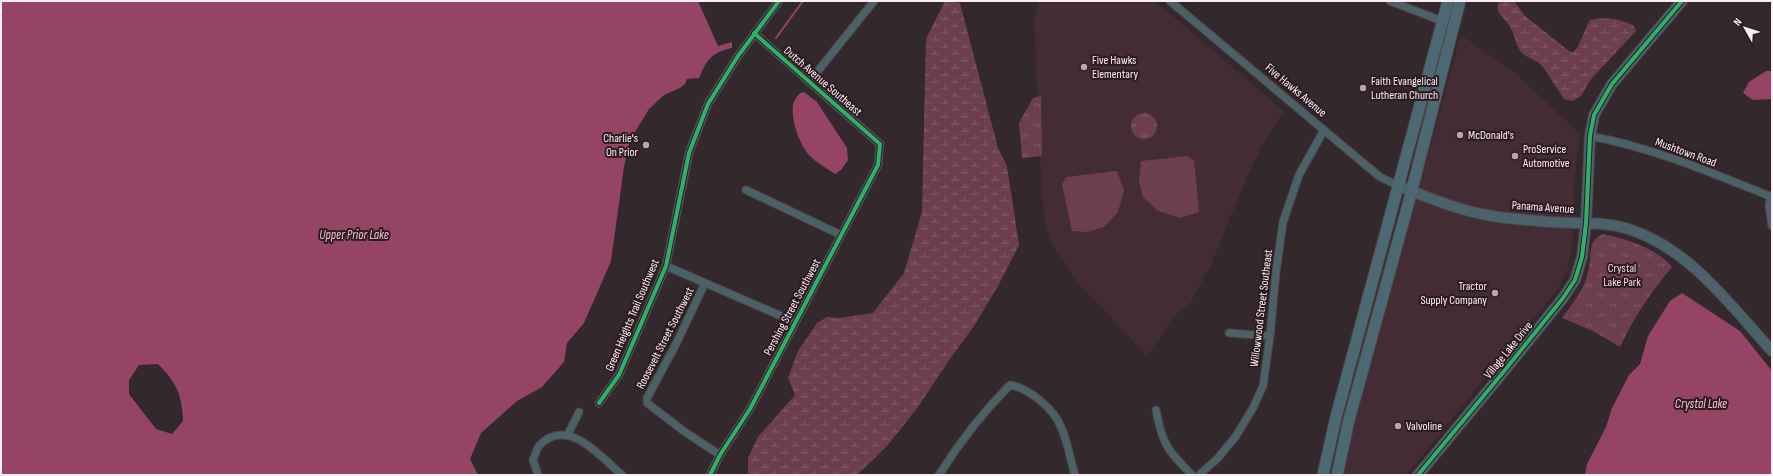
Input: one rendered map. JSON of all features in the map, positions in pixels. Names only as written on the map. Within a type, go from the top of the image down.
[{"type":"main road","points":[[1323,475],[1336,417],[1448,1]]},
{"type":"main road","points":[[1337,475],[1348,420],[1411,191],[1460,1]]},
{"type":"street","name":"Green Heights Trail Southwest","points":[[599,403],[619,375],[666,266],[689,153],[708,104],[738,56],[779,1]]},
{"type":"street","points":[[809,82],[874,1]]},
{"type":"street","name":"Five Hawks Avenue","points":[[1170,1],[1380,177],[1411,191]]},
{"type":"street","points":[[1390,1],[1442,21]]},
{"type":"street","name":"Village Lake Drive","points":[[1418,475],[1563,298],[1575,280],[1582,257],[1586,223],[1590,136],[1594,115],[1612,84],[1682,1]]},
{"type":"street","name":"Dutch Avenue Southeast","points":[[754,33],[880,144]]},
{"type":"street","name":"Willowwood Street Southeast","points":[[1199,475],[1218,458],[1236,436],[1253,408],[1262,386],[1270,336],[1276,272],[1283,222],[1299,175],[1324,130]]},
{"type":"street","name":"Mushtown Road","points":[[1590,136],[1624,142],[1672,158],[1771,196]]},
{"type":"street","name":"Pershing Street Southwest","points":[[710,475],[720,455],[750,409],[878,165],[880,144]]},
{"type":"street","points":[[746,190],[841,235]]},
{"type":"street","name":"Panama Avenue","points":[[1411,191],[1450,205],[1491,216],[1551,222],[1586,223],[1624,228],[1648,238],[1676,253],[1708,281],[1772,351]]},
{"type":"street","points":[[1771,196],[1769,206],[1772,226]]},
{"type":"street","points":[[666,266],[795,322]]},
{"type":"street","name":"Roosevelt Street Southwest","points":[[705,283],[676,344],[647,398],[647,403],[685,432],[720,455]]},
{"type":"street","points":[[1229,333],[1270,336]]},
{"type":"street","points":[[939,475],[950,457],[1010,384],[1021,387],[1040,400],[1061,426],[1075,475]]},
{"type":"street","points":[[1156,410],[1160,431],[1170,454],[1192,475]]},
{"type":"street","points":[[568,434],[579,412]]},
{"type":"street","points":[[538,475],[533,460],[539,447],[551,438],[568,434],[583,441],[622,475]]},
{"type":"shaded area","points":[[1040,1],[1155,1],[1284,111],[1265,140],[1247,177],[1211,265],[1191,302],[1173,317],[1147,356],[1080,285],[1052,243],[1045,221],[1042,200],[1034,19]]},
{"type":"shaded area","points":[[1461,35],[1513,71],[1580,134],[1574,182],[1573,242],[1567,273],[1557,290],[1406,475],[1342,475],[1374,349]]},
{"type":"green space","points":[[945,1],[960,3],[998,148],[1007,166],[1019,245],[998,286],[974,326],[949,360],[918,407],[888,445],[859,473],[856,475],[748,475],[748,458],[758,437],[795,395],[788,378],[798,351],[817,323],[827,317],[838,318],[873,313],[904,273],[922,212],[926,39]]},
{"type":"green space","points":[[1500,1],[1514,1],[1525,16],[1569,51],[1574,52],[1577,48],[1590,20],[1607,18],[1618,20],[1634,26],[1636,31],[1591,79],[1581,96],[1572,101],[1564,99],[1540,64],[1522,53],[1508,24],[1500,15],[1498,5]]},
{"type":"green space","points":[[1041,96],[1042,156],[1022,158],[1019,123],[1033,98]]},
{"type":"green space","points":[[1144,113],[1153,117],[1157,126],[1153,135],[1144,139],[1135,135],[1131,126],[1135,117]]},
{"type":"green space","points":[[1187,156],[1194,160],[1199,212],[1180,218],[1158,211],[1143,197],[1139,180],[1141,161]]},
{"type":"green space","points":[[1117,171],[1124,190],[1118,212],[1104,227],[1087,232],[1072,231],[1062,184],[1066,177]]},
{"type":"green space","name":"Crystal Lake Park","points":[[1603,234],[1649,249],[1658,254],[1672,267],[1643,305],[1620,347],[1593,331],[1562,318],[1578,296],[1584,284],[1588,272],[1594,240]]},
{"type":"water","name":"Upper Prior Lake","points":[[1,1],[698,1],[718,46],[732,42],[732,48],[711,57],[699,78],[687,79],[685,84],[680,88],[664,95],[649,109],[630,140],[624,167],[611,261],[584,323],[567,343],[564,362],[542,387],[517,401],[481,433],[470,459],[478,475],[1,475]],"holes":[[[158,364],[174,384],[180,397],[181,404],[183,421],[172,434],[156,429],[129,394],[129,380],[139,365]]]},
{"type":"water","points":[[1766,71],[1772,71],[1772,99],[1753,100],[1743,93],[1749,82]]},
{"type":"water","points":[[804,92],[817,102],[847,148],[848,160],[841,170],[835,174],[809,155],[802,145],[797,132],[793,119],[793,104],[800,93]]},
{"type":"water","name":"Crystal Lake","points":[[1682,293],[1740,331],[1772,371],[1772,475],[1585,475],[1587,464],[1606,427],[1612,408],[1629,375],[1640,364],[1648,336],[1670,301]]},
{"type":"waterway","points":[[776,38],[803,1]]},
{"type":"cycle path","points":[[599,403],[619,375],[666,266],[689,153],[708,104],[738,56],[779,1]]},
{"type":"cycle path","points":[[1418,475],[1563,298],[1575,280],[1582,257],[1586,223],[1590,136],[1594,115],[1612,84],[1682,1]]},
{"type":"cycle path","points":[[710,475],[720,455],[750,409],[878,165],[880,144],[754,33]]},
{"type":"place","name":"Five Hawks Elementary","points":[[1084,67]]},
{"type":"place","name":"Faith Evangelical Lutheran Church","points":[[1363,88]]},
{"type":"place","name":"McDonald's","points":[[1460,135]]},
{"type":"place","name":"Charlie's On Prior","points":[[646,145]]},
{"type":"place","name":"ProService Automotive","points":[[1515,156]]},
{"type":"place","name":"Tractor Supply Company","points":[[1495,293]]},
{"type":"place","name":"Valvoline","points":[[1398,426]]}]
